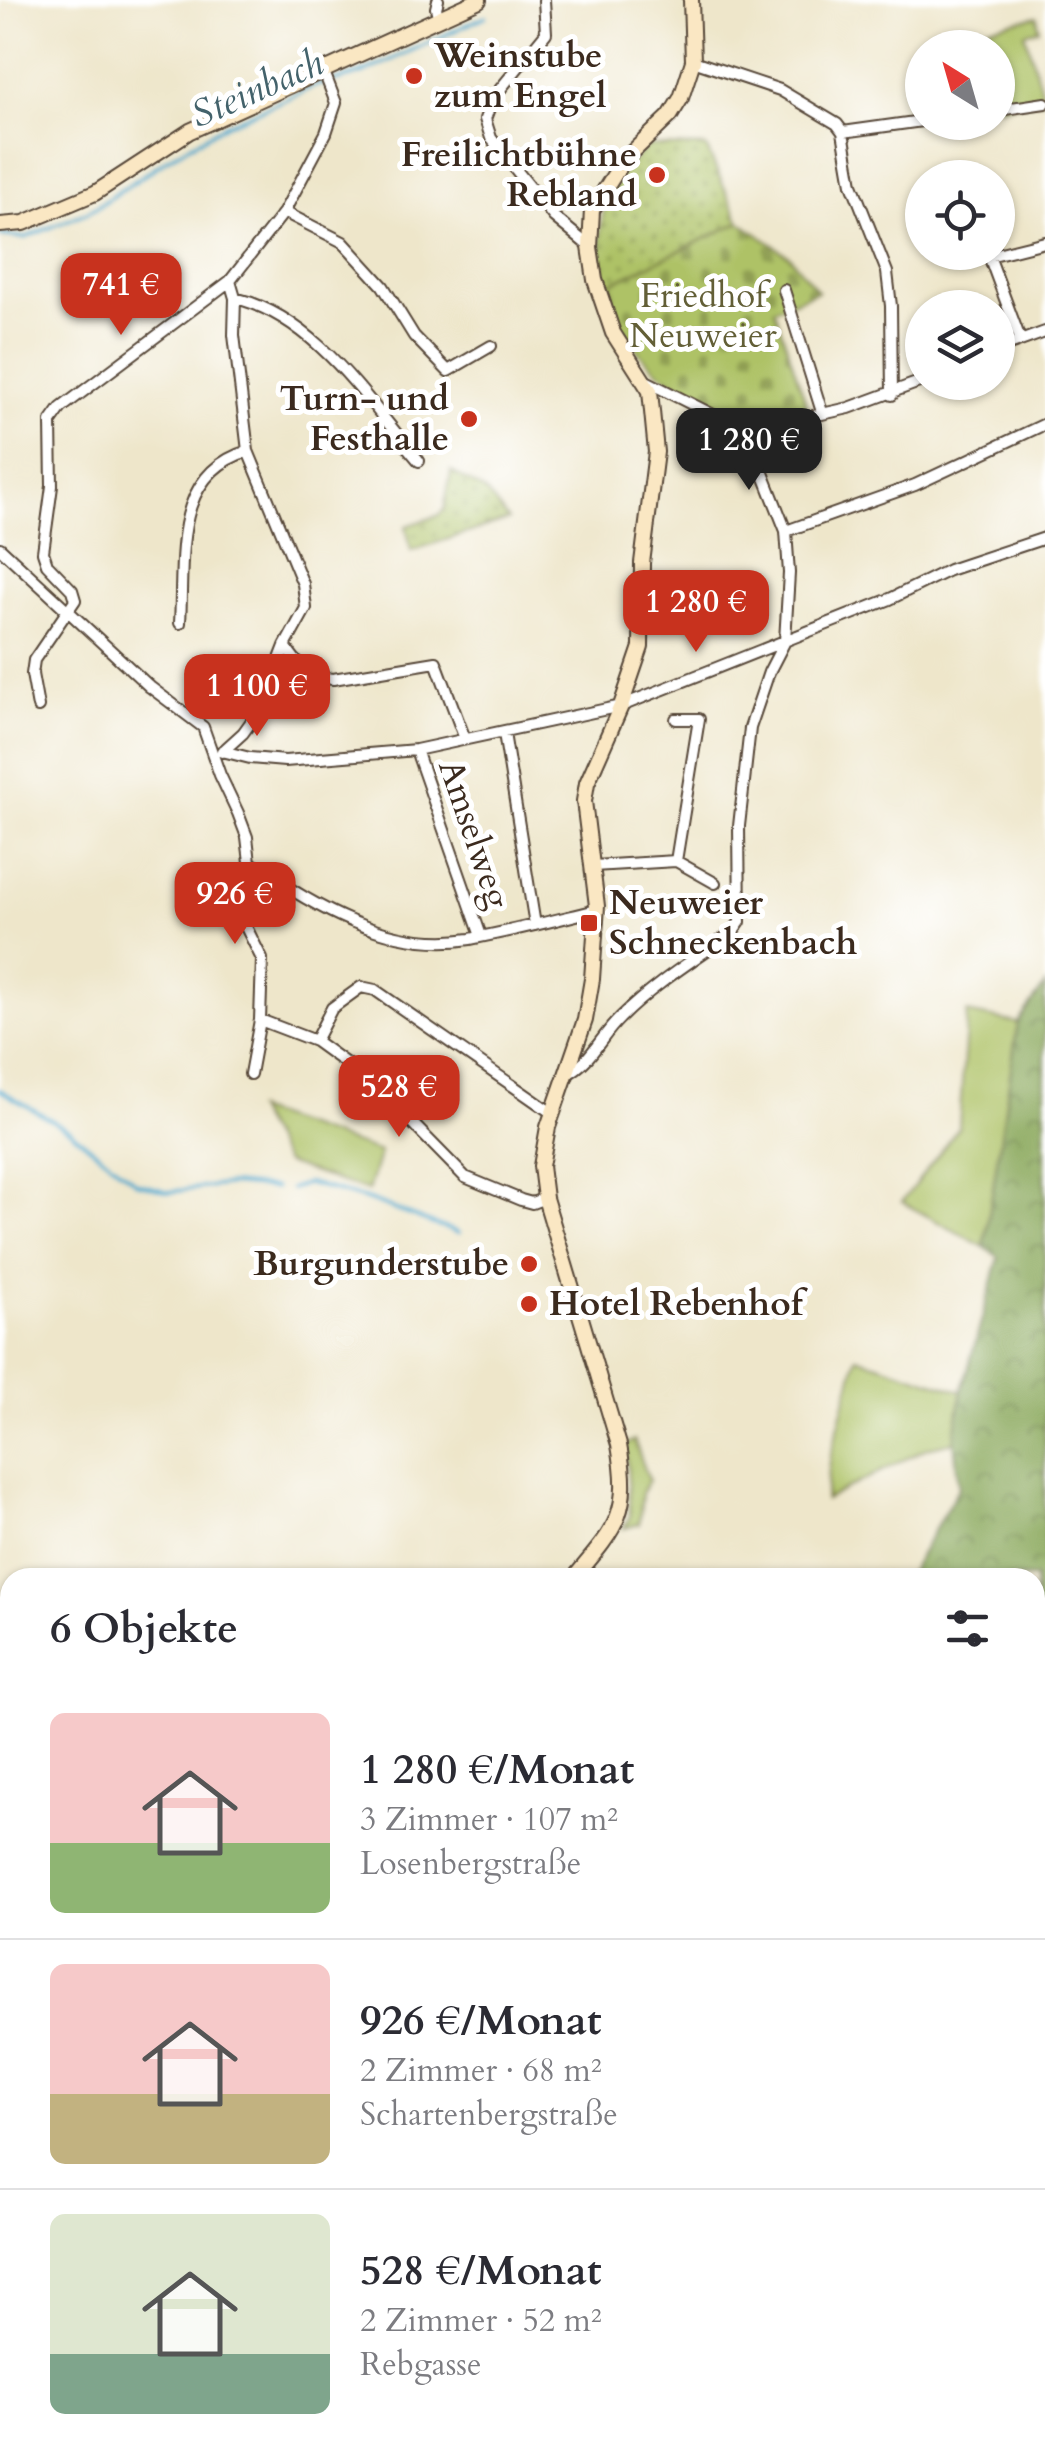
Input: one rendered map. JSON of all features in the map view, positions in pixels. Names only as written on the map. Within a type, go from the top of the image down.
[{"type":"main road","points":[[0,225],[24,223],[95,193],[190,131],[479,0]]},
{"type":"main road","points":[[582,1568],[613,1528],[624,1493],[624,1472],[545,1198],[541,1166],[552,1113],[585,1020],[598,910],[584,801],[587,783],[621,706],[641,647],[642,563],[656,452],[654,410],[646,381],[622,350],[604,312],[590,246],[592,210],[623,161],[670,116],[688,80],[693,61],[691,0]]},
{"type":"street","points":[[438,0],[439,19]]},
{"type":"street","points":[[544,0],[546,33],[492,98],[486,119],[492,138],[509,162],[554,216],[590,246]]},
{"type":"street","points":[[693,61],[780,90],[837,124],[842,132],[852,184],[887,272],[892,395]]},
{"type":"street","points":[[38,707],[32,674],[34,660],[75,600],[72,590],[47,564],[43,552],[52,486],[51,422],[61,408],[230,281],[284,212],[326,133],[336,103],[324,72]]},
{"type":"street","points":[[1015,107],[1045,103]]},
{"type":"street","points":[[842,132],[905,123]]},
{"type":"street","points":[[284,212],[343,242],[383,286],[414,336],[448,371],[491,346]]},
{"type":"street","points":[[1015,248],[1045,242]]},
{"type":"street","points":[[994,270],[1020,339]]},
{"type":"street","points":[[218,752],[243,732],[261,708],[285,646],[306,608],[303,584],[248,451],[234,335],[235,298],[230,281]]},
{"type":"street","points":[[784,290],[822,412]]},
{"type":"street","points":[[235,298],[256,303],[306,334],[418,461]]},
{"type":"street","points":[[1015,341],[1044,334]]},
{"type":"street","points":[[646,381],[745,431],[849,408],[905,389]]},
{"type":"street","points":[[786,531],[915,484],[1045,424]]},
{"type":"street","points":[[566,1074],[585,1064],[618,1020],[667,978],[733,932],[740,922],[739,826],[750,728],[785,640],[789,574],[786,531],[745,431]]},
{"type":"street","points":[[180,623],[188,508],[201,481],[218,463],[248,451]]},
{"type":"street","points":[[218,752],[285,762],[416,750],[621,706],[890,600],[949,570],[1045,538]]},
{"type":"street","points":[[0,548],[150,687],[203,727],[218,752],[220,775],[247,837],[250,862],[238,902],[262,959],[260,1020],[250,1074]]},
{"type":"street","points":[[285,646],[301,669],[316,678],[333,679],[436,662],[465,739]]},
{"type":"street","points":[[676,719],[699,719],[676,861]]},
{"type":"street","points":[[504,733],[535,925]]},
{"type":"street","name":"Amselweg","points":[[416,750],[481,936]]},
{"type":"street","points":[[593,866],[676,861],[715,883]]},
{"type":"street","points":[[250,862],[302,899],[358,924],[418,940],[468,939],[598,910]]},
{"type":"street","points":[[315,1040],[332,1008],[361,987],[374,990],[552,1113]]},
{"type":"street","points":[[260,1020],[315,1040],[373,1083],[465,1178],[521,1200],[545,1198]]},
{"type":"green space","points":[[1037,16],[1039,29],[1025,33],[1044,100],[1015,104],[1015,30],[977,30]]},
{"type":"green space","points":[[647,146],[706,147],[740,222],[605,286],[600,243],[604,210],[619,179]]},
{"type":"green space","name":"Friedhof Neuweier","points":[[740,222],[789,256],[818,291],[774,309],[808,408],[747,421],[690,392],[654,367],[626,334],[605,286]]},
{"type":"green space","points":[[451,471],[486,492],[508,520],[411,551],[406,526],[444,510]]},
{"type":"green space","points":[[1045,985],[1045,1568],[912,1568],[959,1487],[954,1442],[962,1391],[999,1257],[984,1247],[1018,1023]]},
{"type":"green space","points":[[967,1013],[1018,1023],[984,1247],[902,1202],[959,1127]]},
{"type":"green space","points":[[255,1110],[380,1152],[368,1191],[285,1163]]},
{"type":"green space","points":[[857,1357],[962,1391],[954,1442],[927,1448],[825,1500],[831,1454]]},
{"type":"green space","points":[[634,1440],[649,1480],[642,1493],[639,1524],[624,1528],[630,1516],[626,1445]]},
{"type":"waterway","name":"Steinbach","points":[[0,235],[25,238],[92,210],[225,125],[318,85],[361,74],[486,16]]},
{"type":"waterway","points":[[0,1090],[70,1131],[137,1183],[169,1192],[231,1184],[275,1188]]},
{"type":"waterway","points":[[291,1189],[308,1183],[366,1199],[458,1233]]},
{"type":"place","name":"Weinstube zum Engel","points":[[414,76]]},
{"type":"place","name":"Freilichtbühne Rebland","points":[[657,175]]},
{"type":"place","name":"Turn- und Festhalle","points":[[469,419]]},
{"type":"place","name":"Neuweier Schneckenbach","points":[[589,923]]},
{"type":"place","name":"Burgunderstube","points":[[529,1264]]},
{"type":"place","name":"Hotel Rebenhof","points":[[529,1304]]}]
